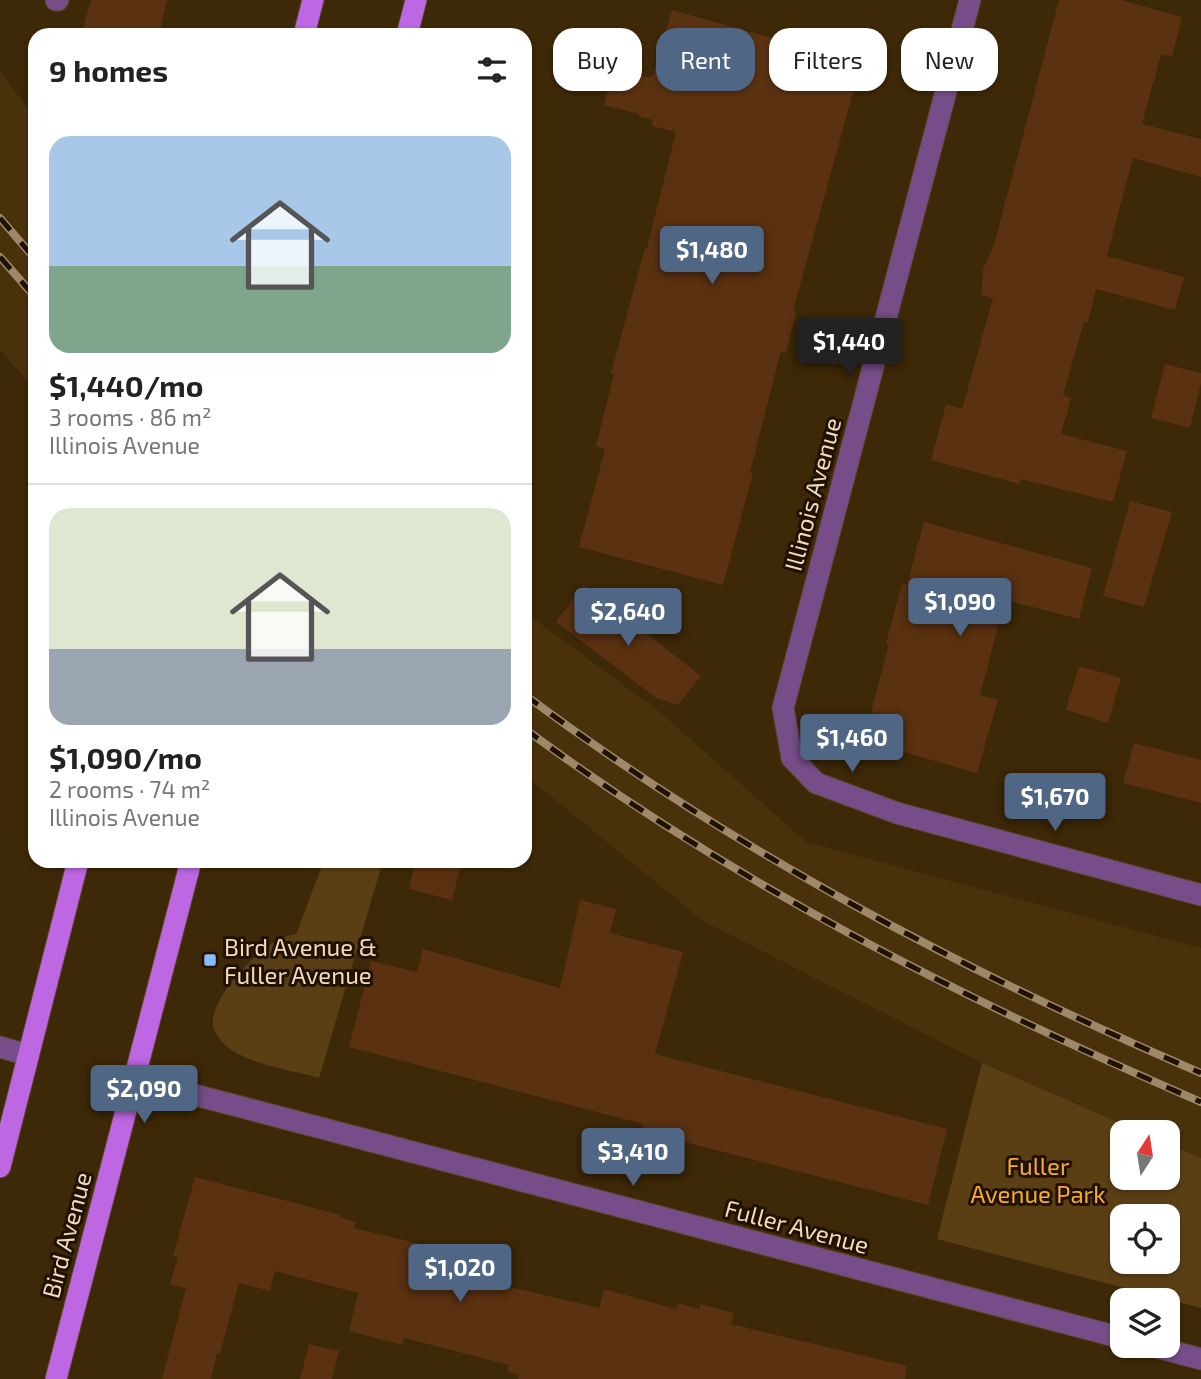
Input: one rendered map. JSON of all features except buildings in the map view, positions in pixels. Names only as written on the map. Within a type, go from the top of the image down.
[{"type":"main road","points":[[305,28],[313,0]]},
{"type":"main road","points":[[409,28],[416,0]]},
{"type":"main road","points":[[0,1167],[76,868]]},
{"type":"main road","name":"Bird Avenue","points":[[56,1379],[189,868]]},
{"type":"street","name":"Illinois Avenue","points":[[970,0],[783,708],[792,758],[816,783],[897,813],[1201,895]]},
{"type":"street","points":[[0,1047],[28,1055]]},
{"type":"street","name":"Fuller Avenue","points":[[134,1079],[1110,1335]]},
{"type":"street","points":[[1180,1353],[1201,1359]]},
{"type":"shaded area","points":[[0,71],[28,109],[28,381],[0,350]]},
{"type":"shaded area","points":[[532,617],[661,713],[806,842],[1201,948],[1201,1158],[1180,1149],[1180,1120],[1113,1120],[982,1063],[703,921],[532,781]]},
{"type":"green space","points":[[321,868],[381,868],[319,1078],[243,1056],[223,1043],[213,1026],[216,1008],[239,973],[271,944],[296,934]]},
{"type":"green space","name":"Fuller Avenue Park","points":[[982,1063],[1113,1120],[1110,1120],[1110,1190],[1180,1190],[1180,1149],[1201,1158],[1201,1308],[1180,1303],[1180,1288],[1124,1288],[937,1239]]},
{"type":"railway","points":[[0,218],[28,251]]},
{"type":"railway","points":[[0,257],[28,289]]},
{"type":"railway","points":[[532,700],[604,752],[685,805],[851,904],[1024,993],[1201,1073]]},
{"type":"railway","points":[[532,734],[685,838],[852,935],[1025,1022],[1201,1102]]},
{"type":"place","name":"Bird Avenue & Fuller Avenue","points":[[210,960]]}]
